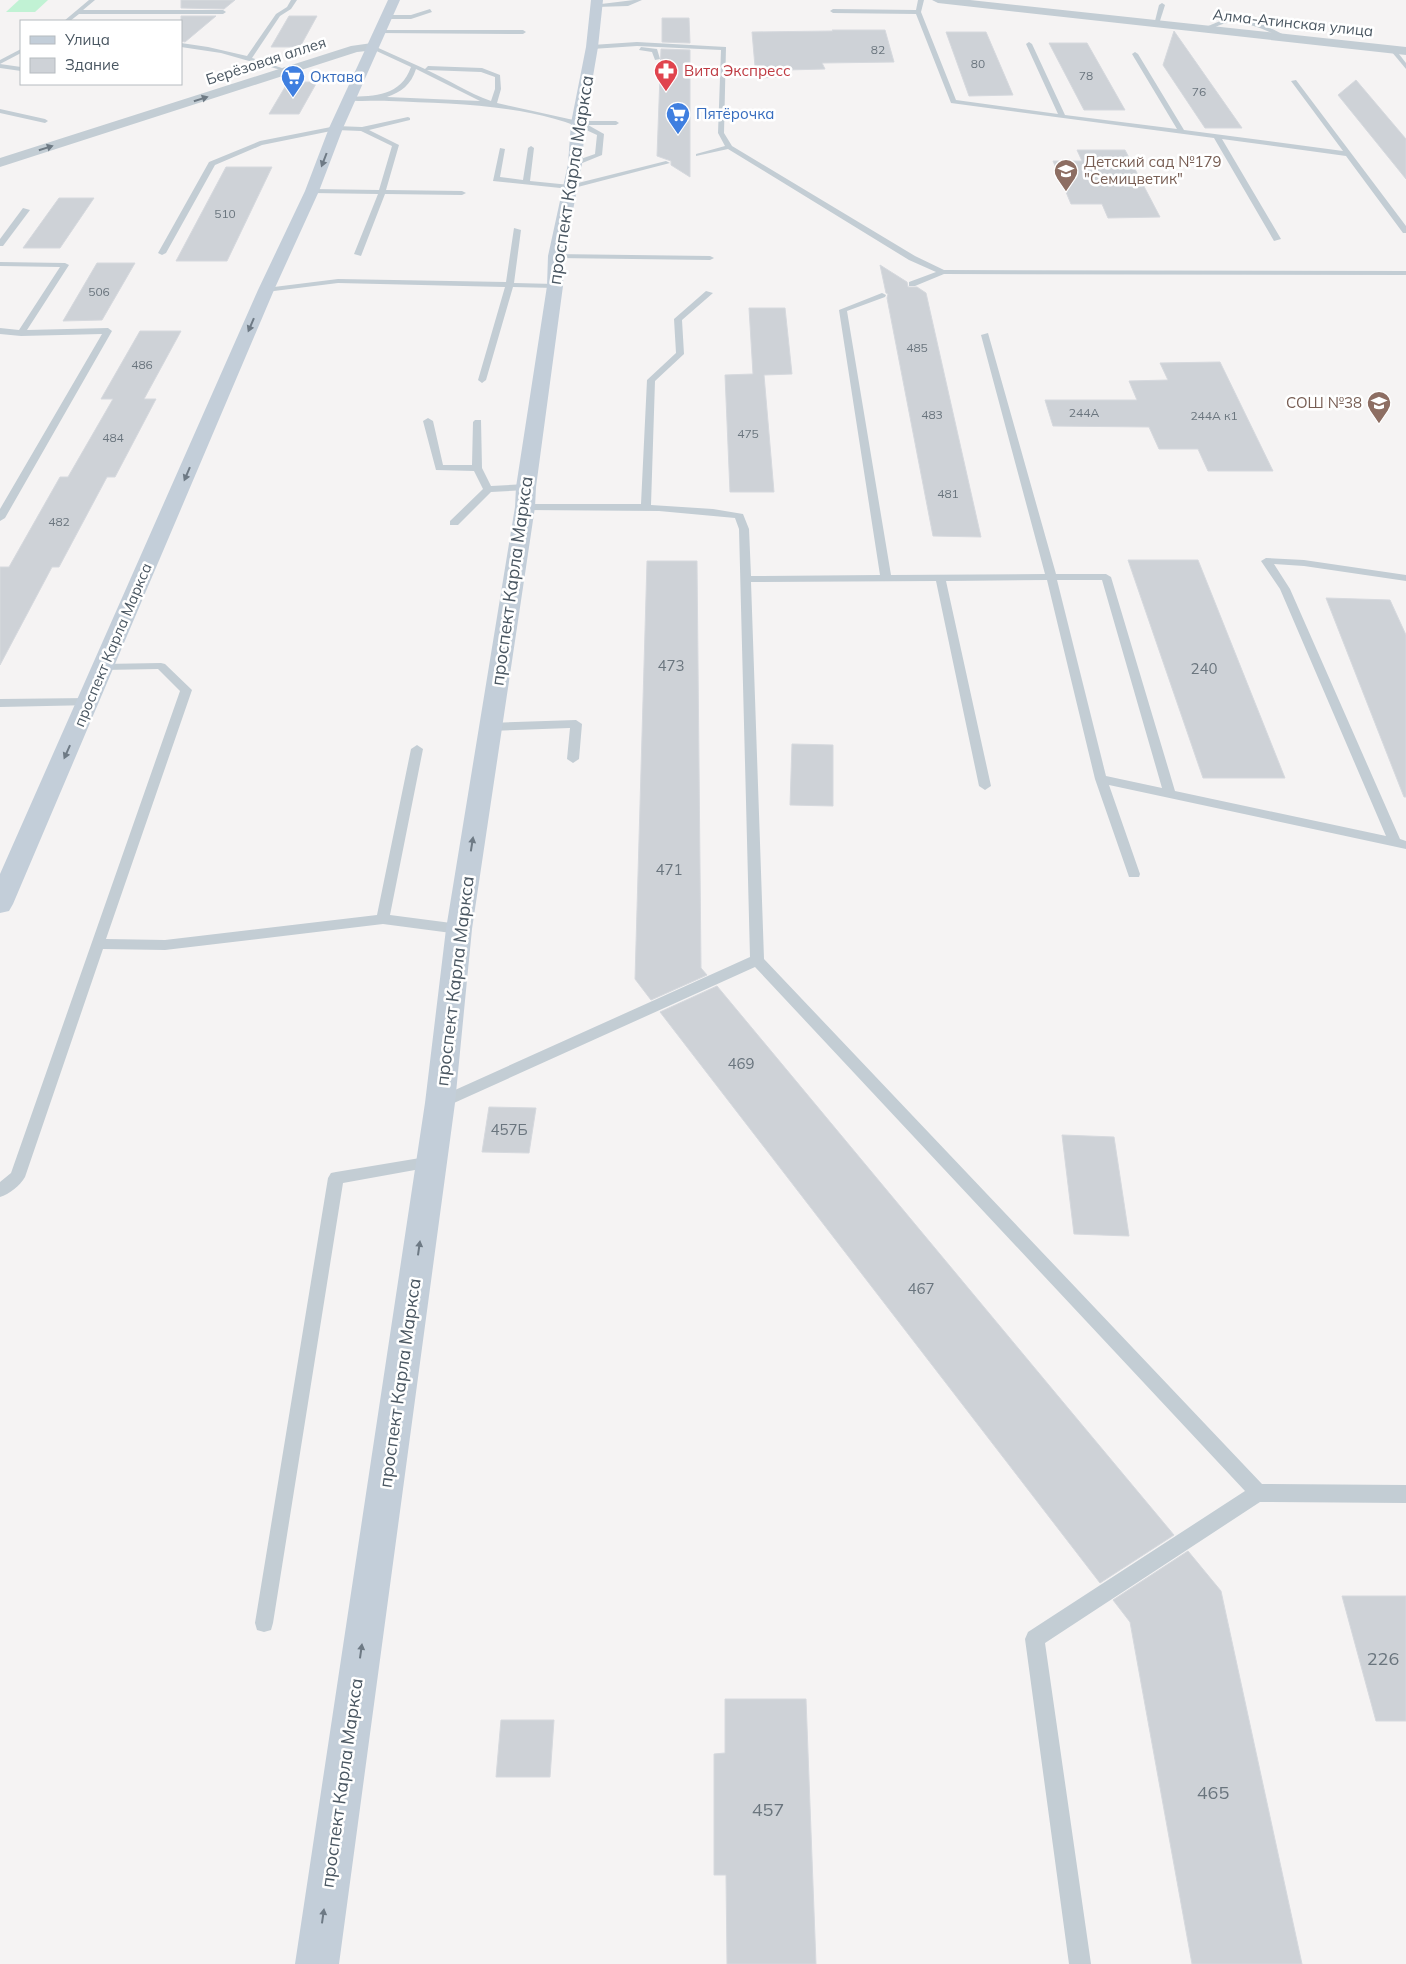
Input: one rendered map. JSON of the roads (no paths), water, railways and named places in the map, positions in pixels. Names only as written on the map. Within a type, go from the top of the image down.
[{"type":"main road","name":"проспект Карла Маркса","points":[[0,904],[266,290],[312,191],[336,128],[394,0]]},
{"type":"main road","name":"проспект Карла Маркса","points":[[317,1964],[432,1162],[459,929],[555,286],[556,256],[572,175],[578,123],[600,47],[596,2]]},
{"type":"street","name":"Алма-Атинская улица","points":[[938,0],[1002,3],[1156,24],[1406,52]]},
{"type":"street","name":"Берёзовая аллея","points":[[0,163],[355,49],[372,47]]},
{"type":"lane","points":[[67,20],[92,0]]},
{"type":"lane","points":[[249,58],[278,16],[289,8],[294,0]]},
{"type":"lane","points":[[596,2],[628,4],[639,0]]},
{"type":"lane","points":[[921,0],[918,12],[953,102],[1349,154]]},
{"type":"lane","points":[[1156,24],[1162,5]]},
{"type":"lane","points":[[386,17],[411,17],[430,11]]},
{"type":"lane","points":[[833,11],[918,12]]},
{"type":"lane","points":[[78,12],[223,12]]},
{"type":"lane","points":[[379,32],[523,32]]},
{"type":"lane","points":[[600,47],[656,44],[724,48],[721,133],[728,147],[912,258],[943,272]]},
{"type":"lane","points":[[1029,44],[1064,117]]},
{"type":"lane","points":[[182,46],[212,48],[249,58],[286,72]]},
{"type":"lane","points":[[372,47],[447,81],[471,96],[493,104],[578,123],[616,123]]},
{"type":"lane","points":[[600,47],[655,50],[657,59]]},
{"type":"lane","points":[[1393,50],[1406,67]]},
{"type":"lane","points":[[0,62],[20,52]]},
{"type":"lane","points":[[1136,54],[1182,132]]},
{"type":"lane","points":[[0,66],[20,69]]},
{"type":"lane","points":[[376,98],[396,91],[411,80],[414,67]]},
{"type":"lane","points":[[414,67],[440,70],[482,70],[498,76],[498,89],[493,104]]},
{"type":"lane","points":[[1294,81],[1406,231]]},
{"type":"lane","points":[[349,99],[376,98],[493,104]]},
{"type":"lane","points":[[0,111],[45,121]]},
{"type":"lane","points":[[162,253],[212,164],[260,143],[336,128],[362,130],[408,119]]},
{"type":"lane","points":[[358,254],[382,192],[396,144],[362,130]]},
{"type":"lane","points":[[1217,137],[1277,239]]},
{"type":"lane","points":[[698,155],[728,147]]},
{"type":"lane","points":[[526,183],[531,148]]},
{"type":"lane","points":[[502,149],[496,179],[526,183],[572,175],[666,164]]},
{"type":"lane","points":[[312,191],[462,193]]},
{"type":"lane","points":[[0,244],[26,210]]},
{"type":"lane","points":[[482,380],[510,284],[517,230]]},
{"type":"lane","points":[[556,256],[710,258]]},
{"type":"lane","points":[[0,264],[65,265],[21,333]]},
{"type":"lane","points":[[912,284],[943,272],[1406,273]]},
{"type":"lane","points":[[266,290],[338,281],[555,286]]},
{"type":"lane","points":[[646,508],[651,380],[680,354],[678,319],[709,293]]},
{"type":"lane","points":[[882,295],[843,310],[886,578]]},
{"type":"lane","points":[[0,332],[108,331],[0,518]]},
{"type":"lane","points":[[985,335],[1051,576],[1101,778],[1134,874]]},
{"type":"lane","points":[[428,421],[439,468],[477,468]]},
{"type":"lane","points":[[478,422],[477,468],[488,489]]},
{"type":"lane","points":[[488,489],[525,497],[715,512],[739,516],[744,529],[757,960],[1258,1493]]},
{"type":"lane","points":[[454,523],[488,489]]},
{"type":"lane","points":[[1400,843],[1285,589],[1266,561],[1304,564],[1406,578]]},
{"type":"lane","points":[[940,577],[985,786]]},
{"type":"lane","points":[[746,579],[1106,577],[1170,794]]},
{"type":"lane","points":[[0,1191],[17,1177],[186,690],[161,666],[104,667]]},
{"type":"lane","points":[[0,703],[89,702]]},
{"type":"lane","points":[[490,727],[576,724],[573,759]]},
{"type":"lane","points":[[383,919],[417,749]]},
{"type":"lane","points":[[1101,778],[1400,843]]},
{"type":"lane","points":[[98,944],[165,945],[383,919],[459,929]]},
{"type":"lane","points":[[440,1103],[757,960]]},
{"type":"lane","points":[[264,1623],[336,1178],[432,1162]]},
{"type":"lane","points":[[1080,1964],[1036,1640],[1258,1493],[1406,1494]]},
{"type":"place","name":"Вита Экспресс","points":[[666,92]]},
{"type":"place","name":"Октава","points":[[293,98]]},
{"type":"place","name":"Пятёрочка","points":[[678,135]]},
{"type":"place","name":"Детский сад №179 \"Семицветик\"","points":[[1066,192]]},
{"type":"place","name":"СОШ №38","points":[[1379,424]]}]
